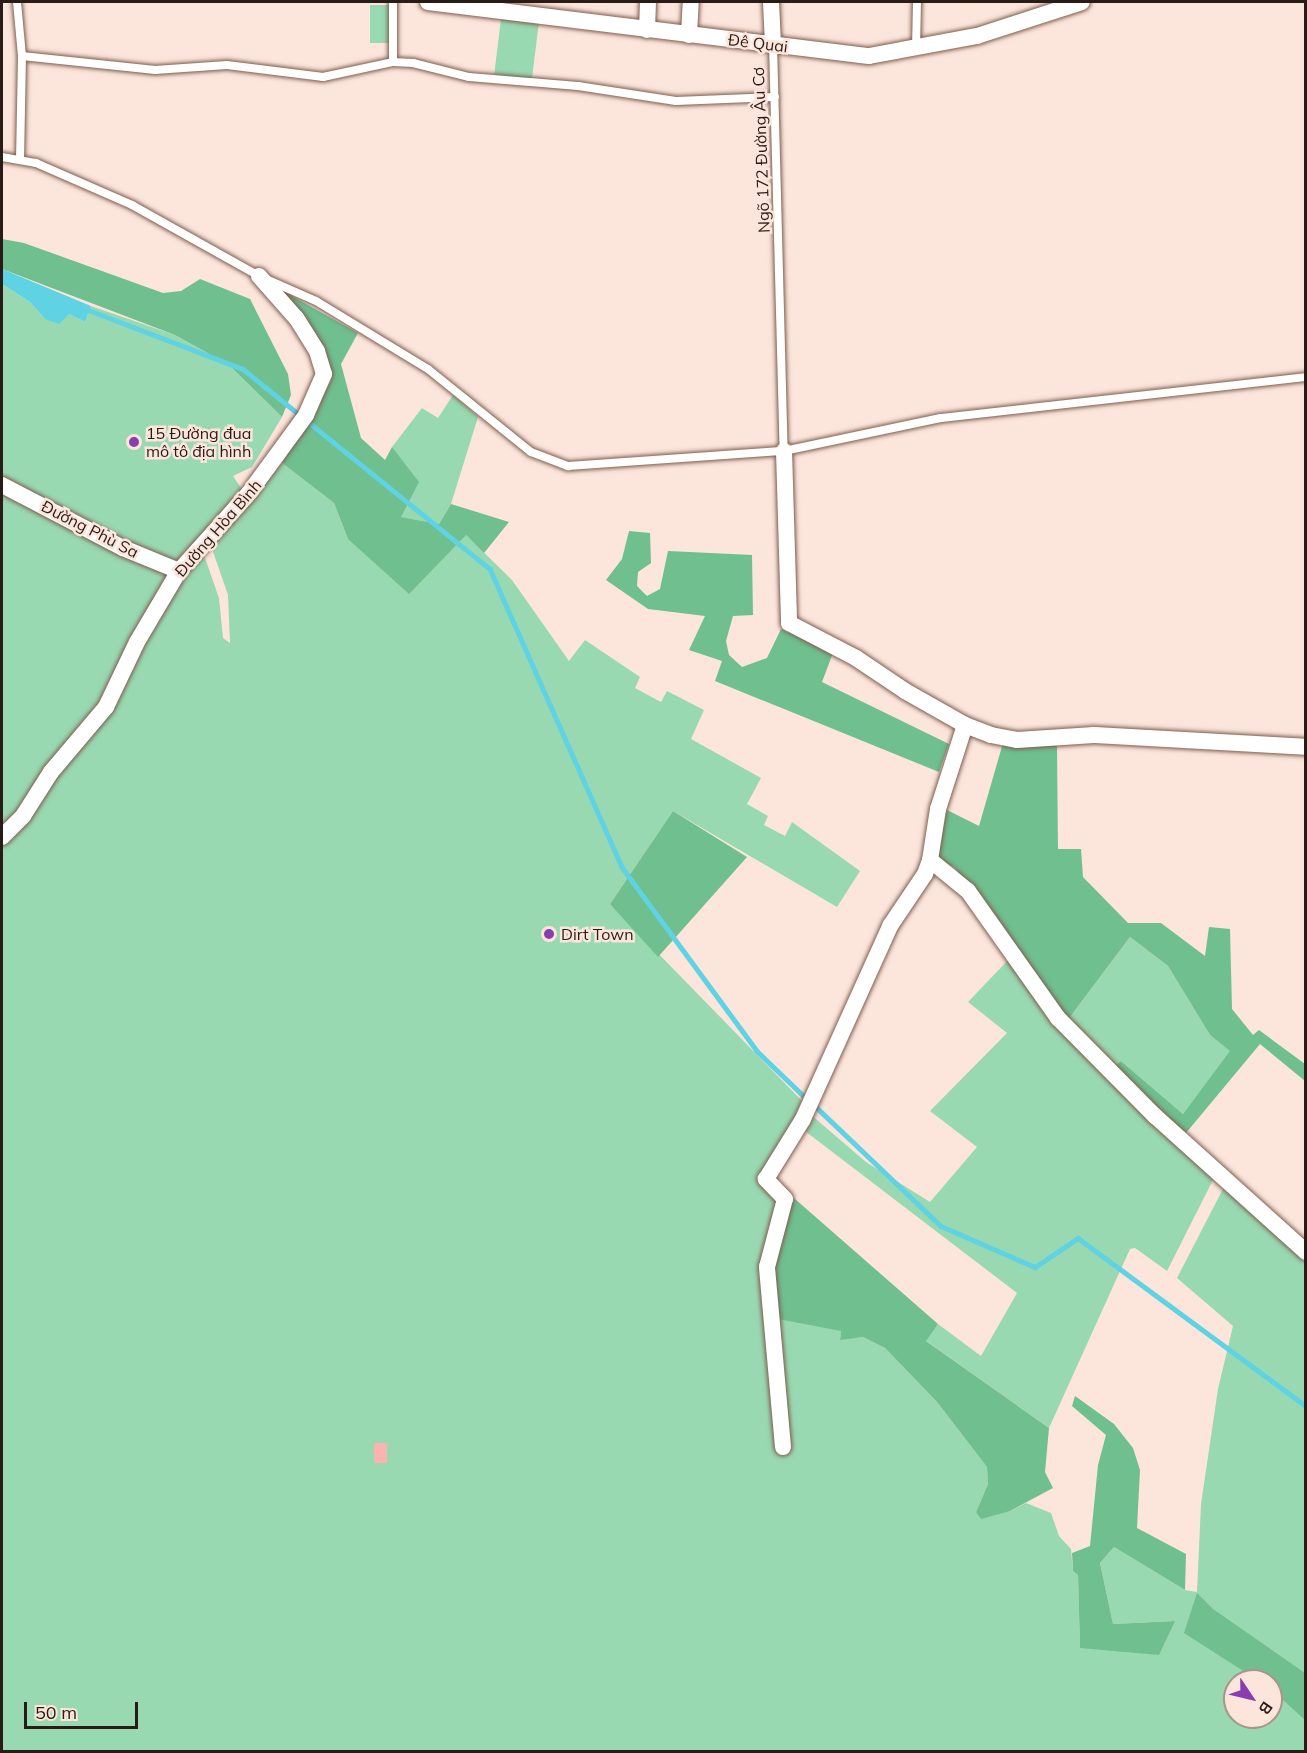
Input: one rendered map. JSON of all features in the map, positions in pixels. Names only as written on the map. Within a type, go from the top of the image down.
[{"type":"street","name":"Đê Quai","points":[[428,2],[511,6],[646,30],[869,56],[977,36],[1082,2]]},
{"type":"street","points":[[646,30],[648,2]]},
{"type":"street","points":[[689,35],[691,2]]},
{"type":"street","points":[[771,2],[773,44]]},
{"type":"street","name":"Đường Hòa Bình","points":[[2,837],[23,816],[51,772],[106,708],[137,642],[179,571],[285,448],[306,415],[324,374],[317,351],[296,318],[259,276]]},
{"type":"street","points":[[784,451],[789,623],[856,658],[965,725],[991,735],[1017,740],[1094,735],[1305,747]]},
{"type":"street","name":"Đường Phù Sa","points":[[2,485],[123,548],[179,571]]},
{"type":"street","points":[[783,1447],[767,1267],[785,1199],[766,1179],[803,1119],[890,926],[930,860],[938,809],[965,725]]},
{"type":"street","points":[[930,860],[968,891],[1058,1018],[1155,1116],[1305,1252]]},
{"type":"lane","points":[[17,2],[22,56],[20,159]]},
{"type":"lane","points":[[393,2],[393,62]]},
{"type":"lane","points":[[916,49],[917,2]]},
{"type":"lane","name":"Ngõ 172 Đường Âu Cơ","points":[[773,44],[784,451]]},
{"type":"lane","points":[[22,56],[155,70],[227,65],[323,77],[393,62],[413,63],[469,77],[578,86],[676,101],[775,97]]},
{"type":"lane","points":[[2,158],[20,159],[132,205],[259,276],[363,328],[428,369],[531,452],[568,466],[784,451],[940,418],[1305,377]]},
{"type":"green space","points":[[370,5],[389,5],[389,43],[370,43]]},
{"type":"green space","points":[[501,19],[539,24],[532,79],[494,75]]},
{"type":"green space","points":[[2,239],[24,243],[163,293],[181,291],[200,279],[250,299],[288,374],[291,395],[282,417],[229,365],[175,335],[2,269]]},
{"type":"green space","points":[[2,284],[30,302],[45,319],[69,314],[85,322],[91,306],[175,335],[229,365],[282,417],[252,467],[233,476],[243,491],[204,555],[219,598],[223,638],[230,643],[228,595],[211,546],[282,463],[334,503],[348,539],[466,535],[512,580],[569,661],[585,640],[640,677],[635,688],[661,702],[667,691],[704,710],[691,739],[761,778],[747,804],[768,816],[764,825],[785,836],[792,822],[860,871],[837,907],[673,811],[610,904],[806,1105],[766,1173],[795,1199],[786,1214],[841,1331],[840,1339],[863,1337],[885,1348],[937,1402],[987,1467],[988,1484],[976,1512],[1010,1511],[1026,1503],[1051,1513],[1059,1536],[1071,1549],[1073,1571],[1078,1575],[1080,1648],[1174,1621],[1113,1624],[1100,1563],[1114,1547],[1185,1590],[1197,1592],[1201,1504],[1218,1389],[1233,1326],[1177,1278],[1225,1185],[1305,1260],[1305,1751],[2,1751]]},
{"type":"green space","points":[[272,285],[358,333],[341,364],[361,438],[385,460],[392,447],[419,482],[401,517],[439,524],[451,504],[509,522],[484,553],[466,535],[409,594],[348,539],[334,503],[282,463],[331,381],[326,357]]},
{"type":"green space","points":[[453,395],[478,417],[451,504],[439,524],[400,517],[392,447],[422,408],[438,418]]},
{"type":"green space","points":[[629,531],[650,533],[651,563],[638,572],[637,586],[647,596],[660,589],[668,551],[752,555],[753,615],[733,616],[726,641],[729,655],[742,667],[767,658],[781,629],[833,653],[822,682],[949,744],[939,772],[715,681],[722,661],[689,650],[705,616],[648,609],[606,580],[622,559]]},
{"type":"green space","points":[[1003,743],[1057,745],[1058,849],[1081,849],[1083,877],[1128,923],[1161,923],[1205,956],[1209,927],[1230,929],[1232,1009],[1253,1035],[1259,1030],[1305,1064],[1305,1081],[1260,1044],[1186,1133],[1113,1067],[1121,1061],[1183,1114],[1230,1051],[1210,1035],[1168,966],[1130,937],[1067,1021],[955,868],[937,858],[947,810],[979,826]]},
{"type":"green space","points":[[673,811],[747,857],[658,957],[610,904]]},
{"type":"green space","points":[[1130,937],[1168,966],[1210,1035],[1231,1051],[1183,1114],[1121,1061],[1113,1067],[1067,1021]]},
{"type":"green space","points":[[1010,958],[1215,1176],[1167,1271],[1135,1248],[1130,1249],[1049,1428],[925,1340],[938,1324],[981,1356],[1017,1293],[801,1128],[810,1114],[866,1162],[930,1202],[977,1147],[930,1111],[1007,1033],[968,1002]]},
{"type":"green space","points":[[795,1199],[938,1324],[926,1341],[1049,1428],[1045,1472],[1053,1488],[1010,1511],[981,1519],[976,1512],[988,1484],[987,1467],[937,1402],[885,1348],[863,1337],[840,1340],[841,1331],[773,1318],[771,1273],[786,1214]]},
{"type":"green space","points":[[1075,1396],[1114,1424],[1133,1448],[1140,1470],[1137,1528],[1186,1554],[1185,1590],[1114,1547],[1100,1563],[1113,1624],[1175,1621],[1159,1655],[1080,1648],[1078,1575],[1073,1571],[1072,1553],[1090,1546],[1098,1465],[1106,1435],[1072,1406]]},
{"type":"green space","points":[[1197,1593],[1213,1609],[1305,1673],[1305,1720],[1283,1700],[1283,1669],[1240,1669],[1184,1633]]},
{"type":"water","points":[[2,269],[91,306],[85,322],[69,314],[59,324],[45,319],[30,302],[2,284]]},
{"type":"building","points":[[374,1443],[387,1443],[387,1463],[374,1463]]},
{"type":"waterway","points":[[86,309],[243,369],[490,569],[622,867],[757,1051],[808,1100]]},
{"type":"waterway","points":[[814,1105],[941,1226],[1035,1267],[1078,1238],[1306,1406]]},
{"type":"place","name":"15 Đường đua mô tô địa hình","points":[[134,442]]},
{"type":"place","name":"Dirt Town","points":[[549,934]]}]
